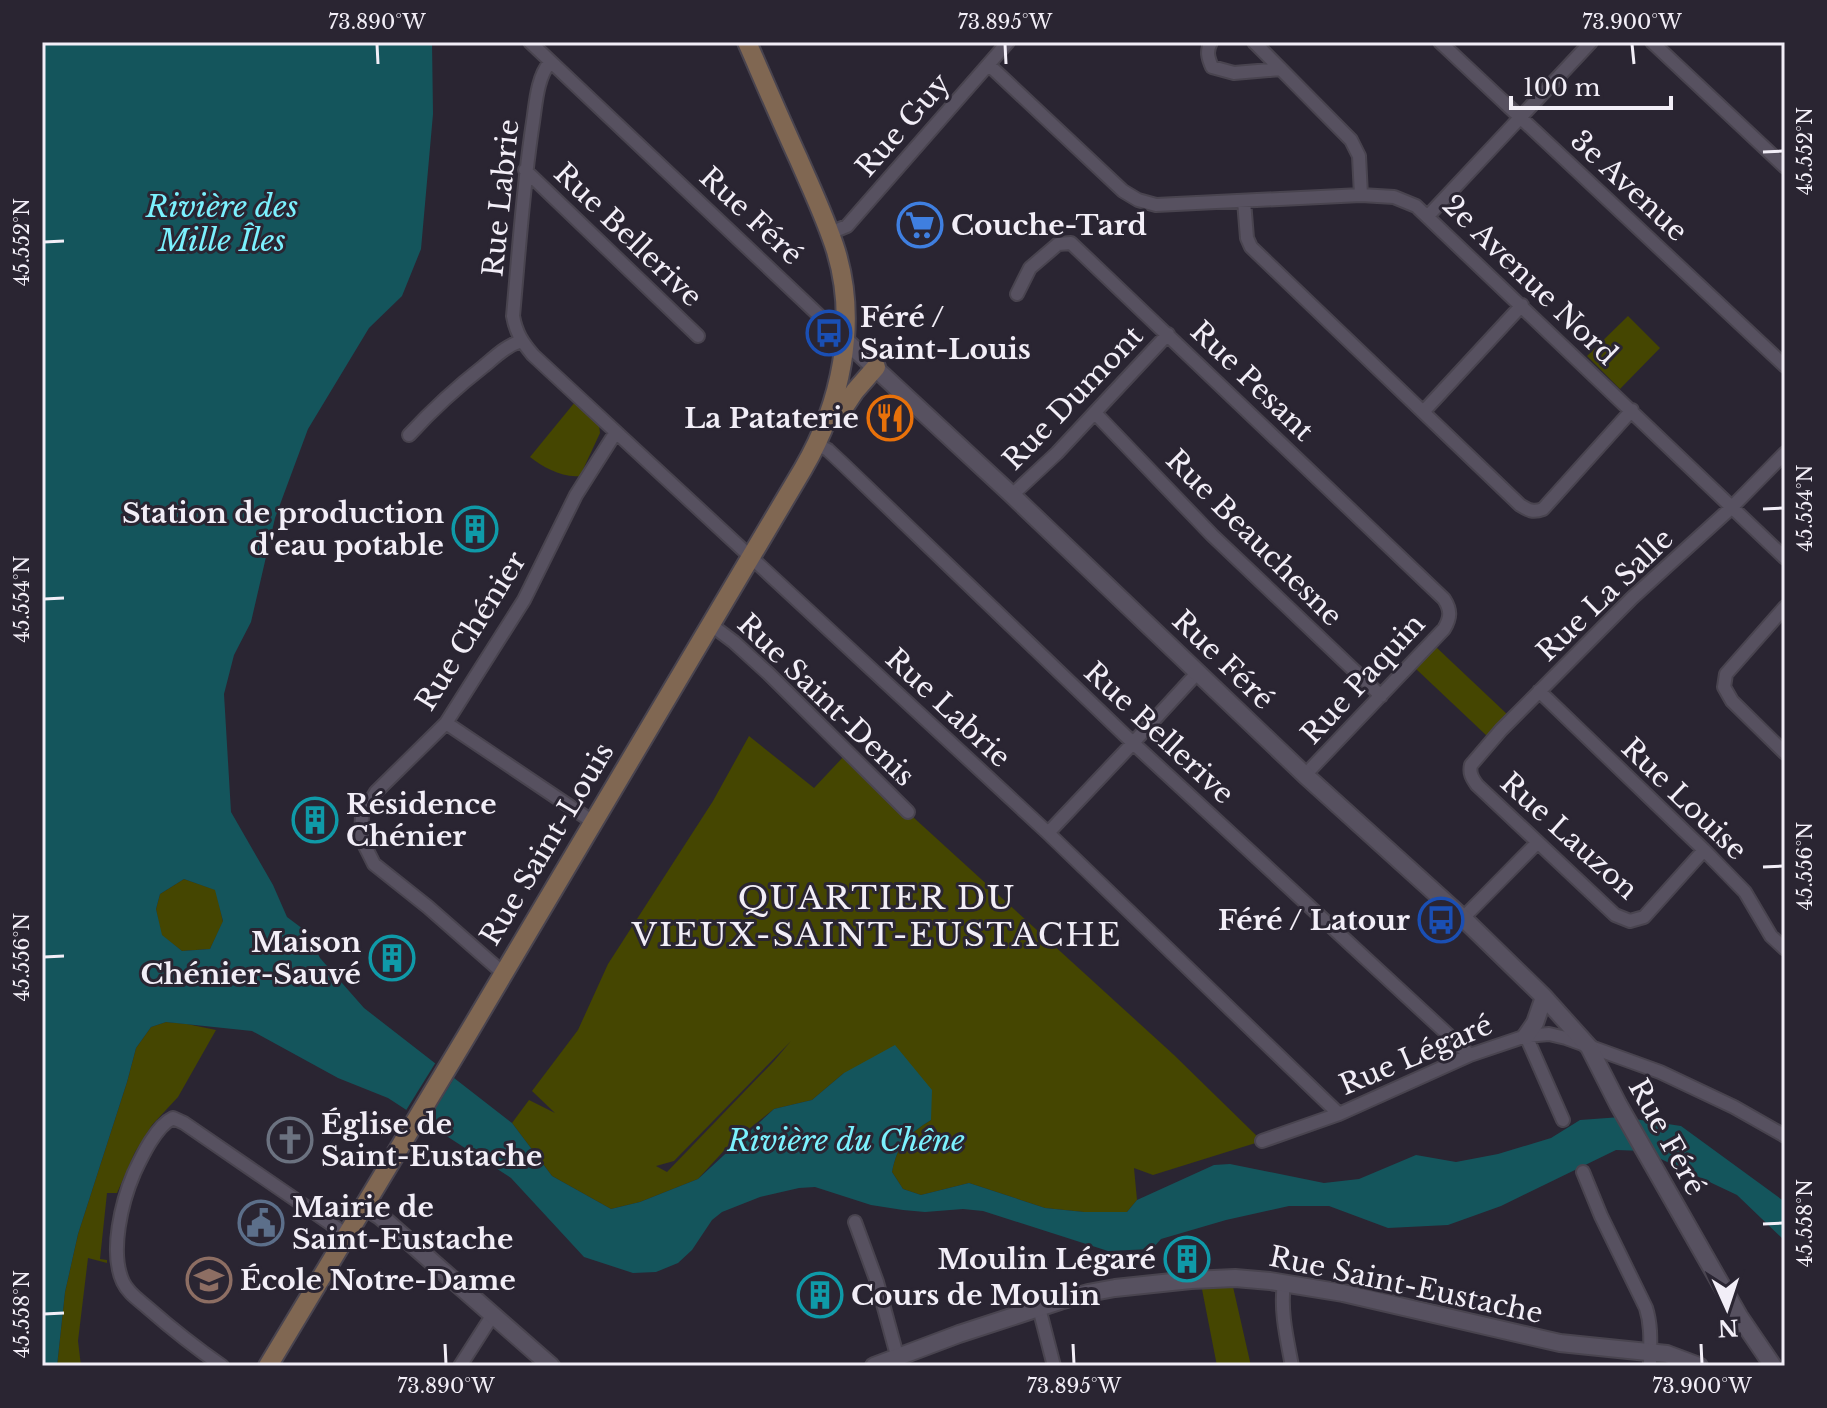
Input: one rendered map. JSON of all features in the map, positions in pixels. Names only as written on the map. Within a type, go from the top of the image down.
[{"type":"main road","name":"Rue Saint-Louis","points":[[268,1366],[710,624],[827,420],[837,390],[844,339],[842,280],[830,233],[747,42]]},
{"type":"main road","points":[[827,420],[845,406],[876,367]]},
{"type":"street","name":"Rue Féré","points":[[530,42],[1544,997],[1589,1047],[1748,1333],[1773,1366]]},
{"type":"street","name":"Rue Guy","points":[[830,233],[847,226],[1008,42]]},
{"type":"street","points":[[1211,42],[1207,58],[1212,67],[1234,73],[1281,69]]},
{"type":"street","points":[[1254,42],[1351,140],[1359,156],[1361,195]]},
{"type":"street","name":"3e Avenue","points":[[1440,42],[1785,366]]},
{"type":"street","points":[[1428,216],[1591,42]]},
{"type":"street","points":[[1652,42],[1785,167]]},
{"type":"street","name":"Rue Labrie","points":[[550,62],[544,69],[538,89],[525,170],[513,316],[521,341],[1048,833],[1339,1114]]},
{"type":"street","name":"2e Avenue Nord","points":[[989,65],[1123,191],[1138,200],[1156,205],[1361,195],[1394,197],[1416,206],[1785,558]]},
{"type":"street","name":"Rue Bellerive","points":[[525,170],[698,336]]},
{"type":"street","points":[[1244,201],[1247,238],[1251,247],[1529,511],[1543,509],[1632,410]]},
{"type":"street","name":"Rue Pesant","points":[[1017,294],[1030,268],[1058,244],[1071,243],[1444,599],[1450,614]]},
{"type":"street","points":[[1424,411],[1522,305]]},
{"type":"street","name":"Rue Dumont","points":[[1012,495],[1095,413],[1168,334]]},
{"type":"street","points":[[409,435],[470,377],[510,345],[521,341]]},
{"type":"street","name":"Rue Beauchesne","points":[[1095,413],[1212,535],[1381,696]]},
{"type":"street","name":"Rue Chénier","points":[[503,973],[374,864],[361,838],[362,815],[376,792],[446,723],[524,600],[576,495],[616,432]]},
{"type":"street","name":"Rue Bellerive","points":[[816,444],[844,465],[1133,743],[1470,1055]]},
{"type":"street","name":"Rue La Salle","points":[[1472,778],[1471,765],[1501,730],[1632,598],[1731,508],[1785,453]]},
{"type":"street","points":[[1785,607],[1726,674],[1724,687],[1732,701],[1785,753]]},
{"type":"street","name":"Rue Paquin","points":[[1305,775],[1444,629],[1450,614]]},
{"type":"street","name":"Rue Saint-Denis","points":[[710,624],[770,675],[908,812]]},
{"type":"street","points":[[1048,833],[1198,672]]},
{"type":"street","name":"Rue Louise","points":[[1539,691],[1745,892],[1771,936],[1785,949]]},
{"type":"street","points":[[446,723],[593,822]]},
{"type":"street","name":"Rue Lauzon","points":[[1472,778],[1615,915],[1630,921],[1644,917],[1704,850]]},
{"type":"street","points":[[1463,918],[1537,843]]},
{"type":"street","points":[[1544,997],[1535,1023],[1526,1036],[1563,1120]]},
{"type":"street","name":"Rue Légaré","points":[[1262,1141],[1339,1114],[1470,1055],[1526,1036],[1549,1034],[1700,1089],[1785,1136]]},
{"type":"street","points":[[222,1366],[134,1296],[124,1284],[119,1270],[119,1231],[125,1196],[143,1153],[164,1124],[171,1118],[176,1119],[347,1235]]},
{"type":"street","points":[[1583,1172],[1646,1308],[1650,1359]]},
{"type":"street","points":[[364,1206],[380,1216],[551,1366]]},
{"type":"street","points":[[855,1222],[877,1282],[898,1359]]},
{"type":"street","name":"Rue Saint-Eustache","points":[[874,1366],[1060,1301],[1115,1288],[1235,1278],[1343,1293],[1560,1343],[1650,1359],[1667,1354],[1699,1366]]},
{"type":"street","points":[[1284,1283],[1285,1330],[1292,1366]]},
{"type":"street","points":[[1039,1308],[1054,1366]]},
{"type":"street","points":[[460,1366],[492,1316]]},
{"type":"shaded area","points":[[1628,316],[1660,348],[1620,389],[1587,356]]},
{"type":"shaded area","points":[[575,402],[599,425],[600,433],[580,476],[553,471],[530,457]]},
{"type":"shaded area","points":[[1436,647],[1508,715],[1487,736],[1415,668]]},
{"type":"shaded area","points":[[749,736],[814,788],[845,755],[1174,1055],[1262,1141],[1153,1175],[1134,1168],[1137,1200],[1127,1212],[1045,1208],[969,1183],[921,1195],[903,1189],[892,1172],[905,1141],[931,1120],[844,1073],[812,1100],[774,1109],[730,1144],[698,1179],[640,1202],[611,1209],[552,1176],[512,1123],[529,1100],[555,1113],[532,1091],[578,1030],[608,964],[713,801]],"holes":[[[791,1041],[667,1172],[656,1166],[674,1161]]]},
{"type":"shaded area","points":[[184,879],[216,890],[223,922],[210,949],[182,951],[161,935],[156,909],[160,894]]},
{"type":"shaded area","points":[[166,1022],[216,1030],[178,1097],[152,1125],[135,1152],[117,1193],[107,1193],[100,1259],[107,1260],[107,1263],[88,1258],[78,1341],[81,1366],[57,1366],[65,1292],[78,1234],[136,1048],[151,1027]]},
{"type":"shaded area","points":[[1231,1278],[1251,1366],[1217,1366],[1200,1279]]},
{"type":"water","name":"Rivière des Mille Îles","points":[[42,42],[432,42],[433,114],[421,249],[402,296],[369,328],[308,429],[275,518],[251,622],[234,655],[224,694],[231,812],[273,885],[287,917],[307,932],[320,958],[364,1008],[512,1123],[552,1176],[611,1209],[640,1202],[698,1179],[774,1109],[812,1100],[844,1073],[895,1045],[932,1090],[931,1120],[905,1141],[892,1172],[903,1189],[921,1195],[969,1183],[1045,1208],[1127,1212],[1137,1200],[1214,1165],[1230,1164],[1324,1183],[1359,1179],[1416,1155],[1456,1162],[1498,1154],[1551,1138],[1580,1120],[1621,1117],[1681,1126],[1785,1202],[1785,1241],[1737,1195],[1644,1151],[1616,1150],[1501,1206],[1448,1225],[1388,1228],[1329,1206],[1289,1206],[1161,1239],[1152,1249],[1108,1251],[983,1211],[903,1210],[871,1205],[815,1187],[760,1197],[722,1212],[678,1263],[656,1272],[633,1273],[584,1257],[511,1178],[388,1098],[338,1078],[252,1031],[166,1022],[151,1027],[136,1048],[78,1234],[65,1292],[57,1366],[42,1366]],"holes":[[[184,879],[215,890],[223,921],[210,949],[182,951],[162,935],[156,909],[160,894]]]},
{"type":"pier","points":[[436,1062],[456,1075],[425,1125],[405,1112]]},
{"type":"place","name":"Couche-Tard","points":[[920,225]]},
{"type":"place","name":"Féré / Saint-Louis","points":[[829,333]]},
{"type":"place","name":"La Pataterie","points":[[890,418]]},
{"type":"place","name":"Station de production d'eau potable","points":[[475,529]]},
{"type":"place","name":"Résidence Chénier","points":[[315,820]]},
{"type":"place","name":"Féré / Latour","points":[[1441,920]]},
{"type":"place","name":"Maison Chénier-Sauvé","points":[[392,958]]},
{"type":"place","name":"Église de Saint-Eustache","points":[[290,1140]]},
{"type":"place","name":"Mairie de Saint-Eustache","points":[[261,1223]]},
{"type":"place","name":"Moulin Légaré","points":[[1187,1259]]},
{"type":"place","name":"École Notre-Dame","points":[[209,1280]]},
{"type":"place","name":"Cours de Moulin","points":[[820,1295]]},
{"type":"district","name":"QUARTIER DU VIEUX-SAINT-EUSTACHE","points":[[877,916]]},
{"type":"water label","name":"Rivière du Chêne","points":[[846,1140]]}]
